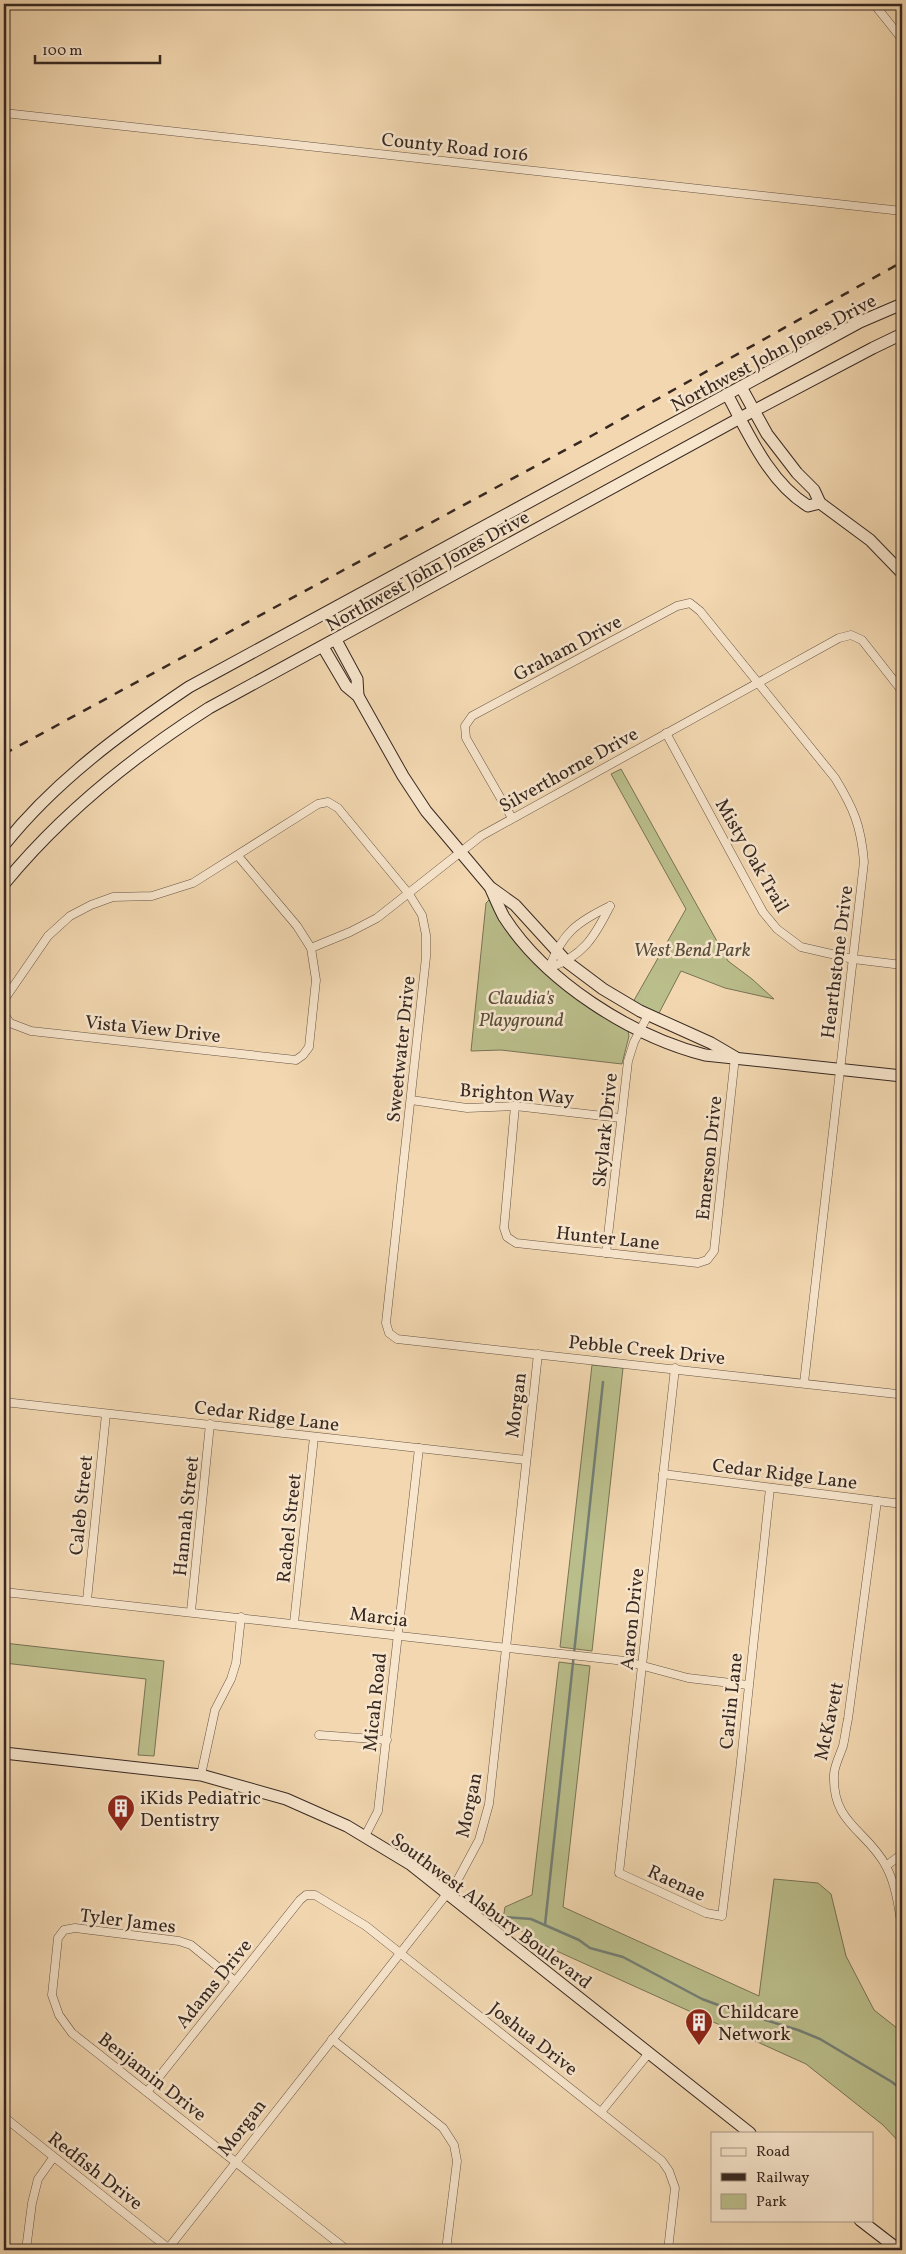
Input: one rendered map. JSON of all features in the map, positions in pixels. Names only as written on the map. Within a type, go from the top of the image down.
[{"type":"main road","name":"Northwest John Jones Drive","points":[[4,844],[42,803],[86,762],[142,718],[189,687],[860,322],[902,304]]},
{"type":"main road","name":"Northwest John Jones Drive","points":[[4,884],[63,819],[106,781],[160,739],[208,708],[336,640],[754,410],[902,334]]},
{"type":"main road","points":[[741,387],[767,434],[797,473],[814,490],[820,503],[870,540],[902,573]]},
{"type":"main road","points":[[727,394],[764,460],[789,491],[808,506],[820,503]]},
{"type":"main road","points":[[336,640],[357,679],[358,696]]},
{"type":"main road","points":[[323,647],[346,686],[358,696],[403,776],[426,811],[490,887],[515,905],[567,962],[603,989],[648,1015],[711,1043],[735,1057]]},
{"type":"main road","points":[[490,887],[503,916],[523,942],[549,968],[593,1004],[639,1030],[692,1052],[902,1076]]},
{"type":"main road","name":"Southwest Alsbury Boulevard","points":[[4,1752],[201,1776],[286,1799],[365,1836],[410,1864],[448,1893],[749,2132]]},
{"type":"main road","points":[[863,2222],[899,2250]]},
{"type":"street","points":[[874,4],[902,39]]},
{"type":"street","name":"County Road 1016","points":[[4,112],[902,211]]},
{"type":"street","name":"Hearthstone Drive","points":[[690,603],[700,611],[835,778],[852,806],[861,832],[864,862],[804,1383]]},
{"type":"street","name":"Graham Drive","points":[[512,818],[466,738],[465,726],[472,716],[677,606],[690,603]]},
{"type":"street","name":"Silverthorne Drive","points":[[311,948],[350,932],[377,918],[480,836],[839,638],[851,635],[862,640],[902,691]]},
{"type":"street","name":"Misty Oak Trail","points":[[666,734],[763,912],[777,929],[801,947],[852,959],[902,965]]},
{"type":"street","name":"Sweetwater Drive","points":[[238,856],[318,804],[328,802],[338,808],[409,894],[422,915],[426,935],[426,957],[386,1323],[389,1333]]},
{"type":"street","points":[[4,1000],[48,936],[70,916],[91,905],[113,897],[152,896],[173,890],[192,883],[238,856],[297,926],[311,948]]},
{"type":"street","points":[[610,906],[597,932],[567,962],[549,968],[556,949],[564,938],[584,919],[610,906]]},
{"type":"street","name":"Vista View Drive","points":[[4,1014],[10,1022],[31,1031],[296,1060],[304,1055],[309,1047],[316,980],[311,948]]},
{"type":"street","name":"Skylark Drive","points":[[606,1253],[628,1060],[639,1030],[648,1015]]},
{"type":"street","name":"Emerson Drive","points":[[706,1260],[714,1251],[735,1057]]},
{"type":"street","name":"Brighton Way","points":[[411,1100],[467,1108],[515,1106],[622,1118]]},
{"type":"street","name":"Hunter Lane","points":[[515,1106],[504,1228],[507,1237],[516,1243],[698,1263],[706,1260]]},
{"type":"street","name":"Pebble Creek Drive","points":[[389,1333],[397,1339],[675,1368],[897,1394],[902,1391]]},
{"type":"street","name":"Morgan","points":[[167,2249],[448,1893],[468,1865],[480,1840],[489,1804],[538,1354]]},
{"type":"street","name":"Aaron Drive","points":[[619,1873],[675,1368]]},
{"type":"street","name":"Cedar Ridge Lane","points":[[4,1402],[210,1424],[314,1438],[526,1460]]},
{"type":"street","name":"Caleb Street","points":[[87,1600],[106,1414]]},
{"type":"street","name":"Hannah Street","points":[[191,1611],[210,1424]]},
{"type":"street","name":"Rachel Street","points":[[294,1623],[314,1438]]},
{"type":"street","name":"Micah Road","points":[[365,1836],[378,1811],[418,1448]]},
{"type":"street","name":"Cedar Ridge Lane","points":[[663,1474],[902,1504]]},
{"type":"street","name":"Carlin Lane","points":[[722,1916],[740,1770],[770,1488]]},
{"type":"street","name":"McKavett","points":[[878,1501],[848,1719],[834,1774],[836,1798],[845,1819],[879,1855],[886,1866],[896,1890],[902,1929]]},
{"type":"street","name":"Marcia","points":[[4,1592],[191,1611],[624,1661],[688,1678],[748,1686]]},
{"type":"street","points":[[201,1776],[215,1710],[231,1679],[236,1662],[241,1617]]},
{"type":"street","points":[[319,1735],[387,1740]]},
{"type":"street","points":[[886,1866],[902,1854]]},
{"type":"street","name":"Raenae","points":[[619,1873],[706,1913],[722,1916]]},
{"type":"street","name":"Joshua Drive","points":[[306,1895],[315,1895],[366,1926],[662,2161],[669,2172],[675,2188],[668,2250]]},
{"type":"street","name":"Adams Drive","points":[[147,2092],[300,1900],[306,1895]]},
{"type":"street","name":"Tyler James","points":[[64,1930],[75,1928],[179,1941],[191,1945],[235,1981]]},
{"type":"street","name":"Benjamin Drive","points":[[64,1930],[58,1938],[52,1995],[59,2015],[72,2033],[347,2250]]},
{"type":"street","points":[[332,2039],[443,2128],[454,2145],[457,2160],[446,2250]]},
{"type":"street","points":[[601,2112],[649,2053]]},
{"type":"street","name":"Redfish Drive","points":[[4,2117],[167,2249]]},
{"type":"street","points":[[26,2250],[32,2202],[38,2179],[53,2158]]},
{"type":"green space","name":"West Bend Park","points":[[621,769],[728,961],[774,999],[725,988],[681,971],[658,1015],[633,1002],[686,909],[611,774]]},
{"type":"green space","name":"Claudia's Playground","points":[[489,900],[504,923],[628,1031],[629,1036],[622,1064],[501,1050],[471,1051],[486,903]]},
{"type":"green space","points":[[592,1365],[623,1368],[592,1651],[560,1647]]},
{"type":"green space","points":[[4,1643],[164,1661],[154,1756],[138,1755],[146,1679],[4,1663]]},
{"type":"green space","points":[[559,1662],[590,1666],[563,1907],[759,1996],[774,1879],[818,1883],[831,1894],[846,1956],[874,2010],[902,2032],[902,2145],[883,2125],[806,2064],[539,1943],[503,1919],[505,1907],[532,1895]]},
{"type":"waterway","points":[[545,1925],[603,1382]]},
{"type":"waterway","points":[[505,1917],[531,1919],[579,1940],[590,1948],[623,1957],[702,1999],[820,2039],[892,2082],[902,2090]]},
{"type":"railway","points":[[4,754],[593,435],[902,262]]},
{"type":"place","name":"iKids Pediatric Dentistry","points":[[121,1832]]},
{"type":"place","name":"Childcare Network","points":[[699,2046]]}]
